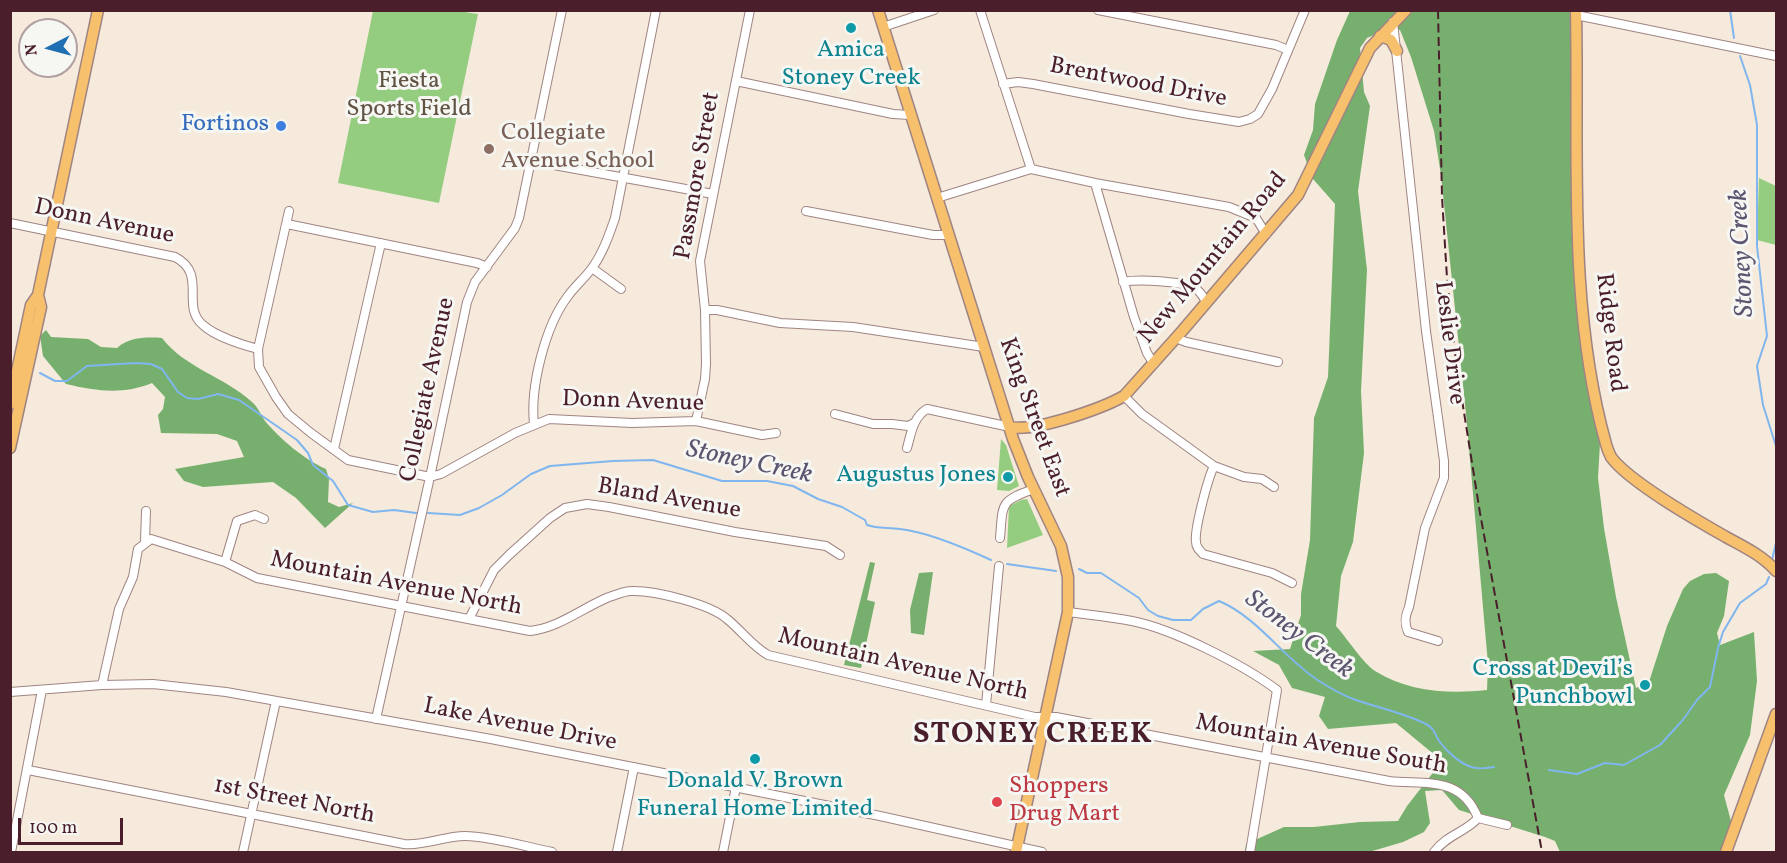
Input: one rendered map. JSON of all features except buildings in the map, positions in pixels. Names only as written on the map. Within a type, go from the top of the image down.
[{"type":"main road","points":[[10,404],[31,305],[38,295],[98,10]]},
{"type":"main road","name":"King Street East","points":[[878,10],[1010,427],[1034,489],[1060,546],[1068,577],[1068,612],[1016,849]]},
{"type":"main road","name":"New Mountain Road","points":[[1010,427],[1021,429],[1043,424],[1124,396],[1207,303],[1298,195],[1370,48],[1407,10]]},
{"type":"main road","name":"Ridge Road","points":[[1576,13],[1578,255],[1587,354],[1606,444],[1611,456],[1637,480],[1706,526],[1757,554],[1776,571]]},
{"type":"main road","points":[[1380,36],[1391,40],[1397,51]]},
{"type":"main road","points":[[10,448],[41,307],[38,295]]},
{"type":"main road","points":[[1726,852],[1776,714]]},
{"type":"street","name":"Collegiate Avenue","points":[[376,719],[466,302],[476,282],[515,228],[519,218],[562,10]]},
{"type":"street","points":[[534,424],[532,408],[537,381],[544,348],[554,320],[567,297],[592,267],[609,238],[656,10]]},
{"type":"street","name":"Passmore Street","points":[[696,421],[705,379],[707,349],[700,261],[750,10]]},
{"type":"street","points":[[883,27],[934,10]]},
{"type":"street","points":[[980,10],[1030,170]]},
{"type":"street","points":[[1098,10],[1276,45],[1288,50]]},
{"type":"street","name":"Brentwood Drive","points":[[1003,84],[1018,82],[1033,84],[1239,122],[1258,114],[1272,89],[1305,10]]},
{"type":"street","points":[[1576,13],[1776,56]]},
{"type":"street","name":"Leslie Drive","points":[[1393,22],[1426,331],[1444,460],[1444,478],[1425,528],[1405,625],[1408,632],[1438,641]]},
{"type":"street","points":[[736,81],[893,114],[910,115]]},
{"type":"street","points":[[532,161],[713,194]]},
{"type":"street","points":[[937,198],[1030,170],[1238,210],[1256,218],[1266,234]]},
{"type":"street","points":[[1095,183],[1123,282],[1147,353],[1154,364]]},
{"type":"street","points":[[289,211],[258,349],[259,367],[288,414],[348,460],[430,477]]},
{"type":"street","points":[[806,211],[933,235],[949,235]]},
{"type":"street","name":"Donn Avenue","points":[[10,223],[175,257],[184,261],[192,274],[193,304],[197,318],[202,325],[258,349]]},
{"type":"street","points":[[287,224],[477,263],[487,267]]},
{"type":"street","points":[[334,449],[381,243]]},
{"type":"street","points":[[592,267],[621,290]]},
{"type":"street","points":[[1123,282],[1138,280],[1187,286],[1196,289],[1207,303]]},
{"type":"street","points":[[705,310],[717,310],[780,323],[853,327],[984,347]]},
{"type":"street","points":[[1176,338],[1278,362]]},
{"type":"street","points":[[1124,396],[1142,414],[1214,466],[1244,477],[1262,479],[1274,487]]},
{"type":"street","points":[[906,448],[914,423],[927,409],[1010,427]]},
{"type":"street","points":[[835,414],[873,424],[908,426],[914,423]]},
{"type":"street","name":"Donn Avenue","points":[[430,477],[441,474],[534,424],[549,419],[632,423],[696,421],[762,435],[776,434]]},
{"type":"street","points":[[1214,466],[1195,540],[1197,548],[1203,554],[1254,567],[1292,583]]},
{"type":"street","points":[[1000,538],[1003,508],[1006,502],[1012,497],[1034,489]]},
{"type":"street","name":"Bland Avenue","points":[[469,619],[494,570],[509,555],[550,518],[565,508],[587,504],[735,532],[826,546],[840,555]]},
{"type":"street","points":[[102,684],[119,609],[133,577],[138,549],[145,542],[146,511]]},
{"type":"street","points":[[225,562],[237,521],[255,515],[264,519]]},
{"type":"street","name":"Mountain Avenue North","points":[[145,542],[151,539],[225,562],[257,579],[530,631],[543,630],[609,597],[629,591],[694,602],[727,618],[758,650],[768,655],[1045,718]]},
{"type":"street","points":[[986,705],[999,566]]},
{"type":"street","points":[[1068,612],[1134,621],[1159,629],[1218,656],[1277,690],[1250,852]]},
{"type":"street","name":"Lake Avenue Drive","points":[[10,692],[102,684],[153,684],[276,701],[736,787],[880,816],[1016,849],[1042,852]]},
{"type":"street","points":[[16,852],[11,852],[42,690]]},
{"type":"street","points":[[243,852],[276,701]]},
{"type":"street","name":"Mountain Avenue South","points":[[1045,718],[1056,717],[1389,781],[1448,785],[1457,790],[1474,807],[1478,818]]},
{"type":"street","points":[[617,852],[633,767]]},
{"type":"street","name":"1st Street North","points":[[28,770],[404,844],[417,845],[450,837],[466,836],[552,852]]},
{"type":"street","points":[[723,852],[736,787]]},
{"type":"street","points":[[1434,852],[1444,841],[1478,818],[1507,825]]},
{"type":"green space","name":"Fiesta Sports Field","points":[[373,11],[458,11],[478,14],[439,203],[338,183]]},
{"type":"green space","points":[[1350,11],[1574,11],[1577,276],[1601,426],[1598,478],[1604,528],[1636,688],[1649,682],[1667,626],[1683,589],[1690,581],[1704,574],[1716,573],[1729,581],[1724,616],[1717,633],[1720,645],[1754,632],[1757,681],[1750,735],[1724,795],[1732,825],[1723,852],[1560,852],[1555,841],[1459,810],[1442,790],[1425,791],[1430,823],[1424,832],[1403,842],[1369,852],[1245,852],[1246,844],[1284,827],[1398,821],[1442,761],[1396,723],[1328,729],[1319,716],[1325,697],[1292,688],[1279,665],[1253,651],[1290,649],[1301,615],[1301,594],[1310,540],[1314,418],[1328,377],[1335,204],[1313,179],[1304,155],[1313,130],[1315,104],[1337,40]],"holes":[[[1390,28],[1400,30],[1411,57],[1434,131],[1441,175],[1466,414],[1488,664],[1487,690],[1458,692],[1429,690],[1388,678],[1370,667],[1336,626],[1341,576],[1353,542],[1364,453],[1361,391],[1367,270],[1358,191],[1370,106],[1364,92],[1360,48],[1367,38]]]},
{"type":"green space","points":[[1759,178],[1776,186],[1776,245],[1757,240]]},
{"type":"green space","points":[[46,330],[51,337],[88,339],[101,347],[117,348],[132,340],[162,338],[193,365],[241,393],[254,404],[265,421],[285,442],[301,455],[326,469],[329,479],[328,502],[339,507],[353,503],[325,528],[296,498],[273,482],[203,487],[184,481],[175,469],[244,457],[237,441],[217,434],[161,433],[158,415],[163,409],[165,397],[152,383],[131,389],[109,391],[66,384],[43,356],[40,336]]},
{"type":"green space","points":[[1001,439],[1006,445],[1019,486],[1009,491],[997,490]]},
{"type":"green space","points":[[1027,499],[1043,535],[1007,548],[1009,506]]},
{"type":"green space","points":[[870,562],[875,563],[867,600],[875,602],[861,668],[844,665]]},
{"type":"green space","points":[[933,572],[924,635],[911,633],[910,610],[919,573]]},
{"type":"waterway","name":"Stoney Creek","points":[[1730,10],[1734,38]]},
{"type":"waterway","name":"Stoney Creek","points":[[1740,56],[1750,85],[1757,125],[1757,246],[1767,336],[1757,366],[1763,405],[1776,446]]},
{"type":"waterway","name":"Stoney Creek","points":[[40,373],[55,381],[67,381],[87,366],[151,364],[162,369],[178,392],[187,398],[198,399],[218,394],[239,400],[297,440],[308,453],[313,465],[333,481],[348,505],[373,512],[394,510],[416,513]]},
{"type":"waterway","name":"Stoney Creek","points":[[428,513],[460,515],[479,508],[531,474],[550,466],[653,460],[722,481],[767,481],[793,486],[818,499],[842,507],[865,520],[867,525],[922,533],[991,560]]},
{"type":"waterway","name":"Stoney Creek","points":[[1772,560],[1776,543]]},
{"type":"waterway","name":"Stoney Creek","points":[[1007,564],[1056,571]]},
{"type":"waterway","name":"Stoney Creek","points":[[1079,569],[1087,573],[1101,573],[1139,598],[1148,610],[1158,616],[1173,620],[1191,620],[1203,609],[1219,601],[1246,617],[1306,672],[1323,684],[1351,698],[1426,724],[1433,729],[1446,750],[1471,767],[1494,767]]},
{"type":"waterway","name":"Stoney Creek","points":[[1549,770],[1577,774],[1605,763],[1624,765],[1660,745],[1710,687],[1723,632],[1740,603],[1766,584],[1769,577]]},
{"type":"railway","points":[[1438,10],[1442,197],[1447,278],[1456,362],[1480,513],[1542,852]]},
{"type":"place","name":"Amica Stoney Creek","points":[[851,28]]},
{"type":"place","name":"Fortinos","points":[[281,126]]},
{"type":"place","name":"Collegiate Avenue School","points":[[489,149]]},
{"type":"place","name":"Augustus Jones","points":[[1008,477]]},
{"type":"place","name":"Cross at Devil’s Punchbowl","points":[[1645,685]]},
{"type":"place","name":"Donald V. Brown Funeral Home Limited","points":[[755,759]]},
{"type":"place","name":"Shoppers Drug Mart","points":[[997,802]]},
{"type":"district","name":"STONEY CREEK","points":[[1033,736]]}]
